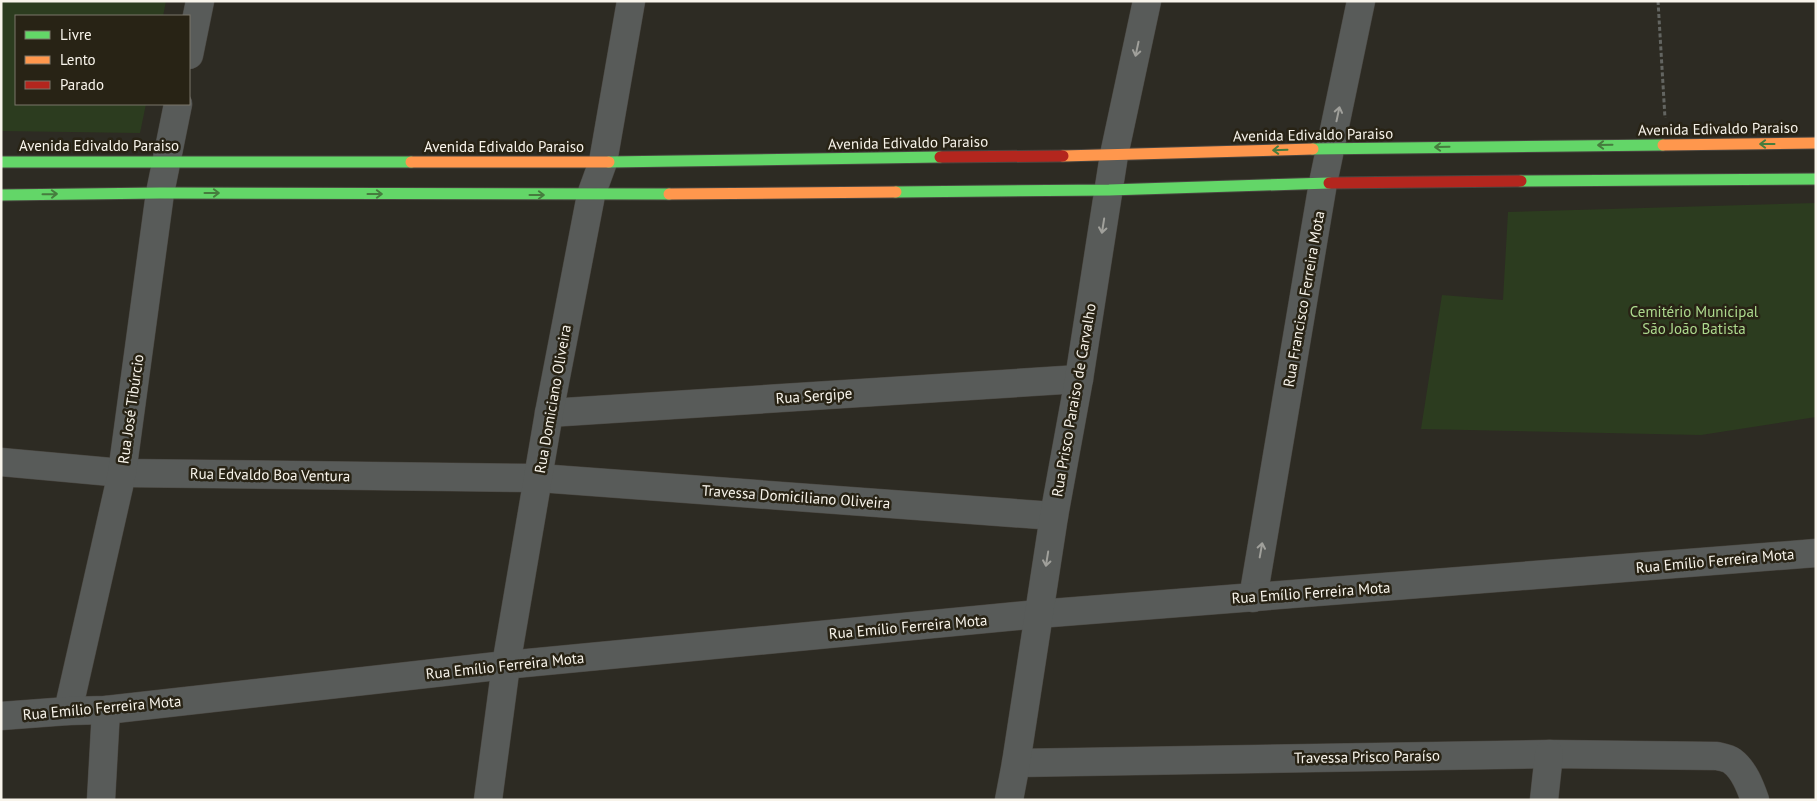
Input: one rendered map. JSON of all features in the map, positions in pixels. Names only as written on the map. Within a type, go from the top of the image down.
[{"type":"main road","name":"Avenida Edivaldo Paraiso","points":[[1,162],[604,162],[1114,155],[1331,148],[1816,143]]},
{"type":"main road","points":[[1,195],[160,193],[591,195],[1108,190],[1323,183],[1816,179]]},
{"type":"street","points":[[190,50],[200,1]]},
{"type":"street","name":"Rua Domiciano Oliveira","points":[[488,800],[506,665],[549,413],[591,195],[604,162],[631,1]]},
{"type":"street","name":"Rua Prisco Paraiso de Carvalho","points":[[1009,800],[1114,155],[1147,1]]},
{"type":"street","name":"Rua Francisco Ferreira Mota","points":[[1253,598],[1323,183],[1361,1]]},
{"type":"street","name":"Rua José Tibúrcio","points":[[68,711],[122,473],[160,193],[178,105]]},
{"type":"street","name":"Rua Sergipe","points":[[549,413],[1078,379]]},
{"type":"street","name":"Rua Edvaldo Boa Ventura","points":[[1,462],[122,473],[539,478]]},
{"type":"street","name":"Travessa Domiciliano Oliveira","points":[[539,478],[1054,516]]},
{"type":"street","name":"Rua Emílio Ferreira Mota","points":[[1,716],[106,710],[506,665],[1038,614],[1816,553]]},
{"type":"street","points":[[101,800],[106,710]]},
{"type":"street","points":[[1544,800],[1549,754]]},
{"type":"street","name":"Travessa Prisco Paraíso","points":[[1016,763],[1549,754],[1717,756],[1732,760],[1750,783],[1755,800]]},
{"type":"path","points":[[1658,1],[1666,145]]},
{"type":"green space","points":[[1,1],[166,1],[163,15],[15,15],[15,105],[146,105],[140,133],[1,131]]},
{"type":"green space","name":"Cemitério Municipal São João Batista","points":[[1816,203],[1816,417],[1701,435],[1421,429],[1442,295],[1503,300],[1508,212]]},
{"type":"traffic: fast","points":[[1313,149],[1663,145]]},
{"type":"traffic: fast","points":[[609,162],[940,157]]},
{"type":"traffic: fast","points":[[1,162],[411,162]]},
{"type":"traffic: fast","points":[[1521,181],[1816,179]]},
{"type":"traffic: fast","points":[[896,192],[1109,190],[1329,183]]},
{"type":"traffic: fast","points":[[1,195],[160,193],[669,194]]},
{"type":"traffic: slow","points":[[1663,145],[1816,143]]},
{"type":"traffic: slow","points":[[1063,156],[1313,149]]},
{"type":"traffic: slow","points":[[411,162],[609,162]]},
{"type":"traffic: slow","points":[[669,194],[896,192]]},
{"type":"traffic: jam","points":[[940,157],[1063,156]]},
{"type":"traffic: jam","points":[[1329,183],[1521,181]]}]
